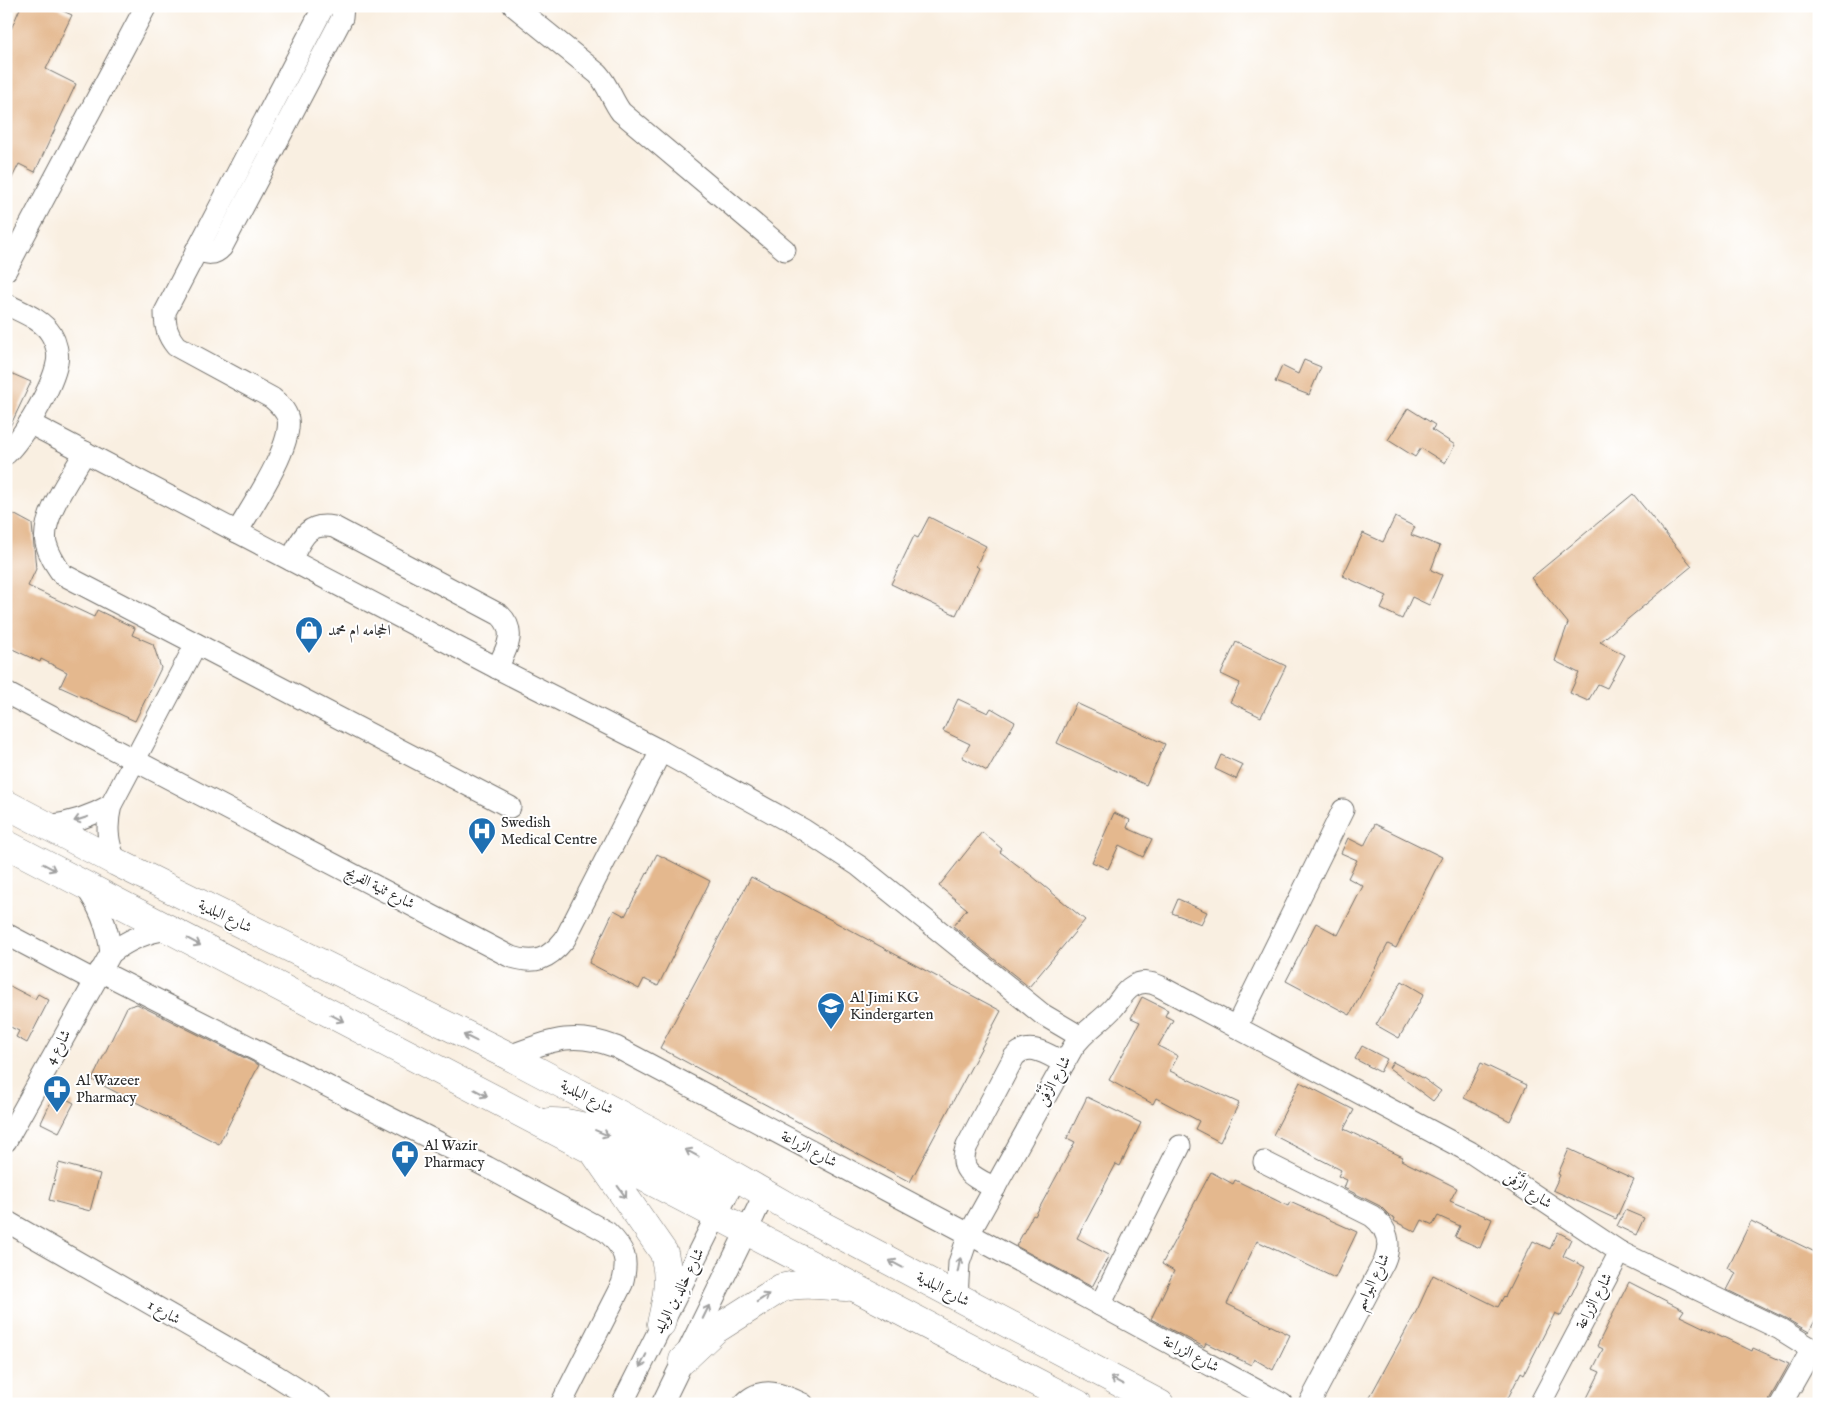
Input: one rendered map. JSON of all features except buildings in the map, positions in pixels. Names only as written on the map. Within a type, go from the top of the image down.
[{"type":"main road","name":"شارع البلدية","points":[[6,804],[116,862],[509,1056],[728,1172],[799,1213],[1160,1404]]},
{"type":"main road","points":[[6,844],[1078,1404]]},
{"type":"main road","points":[[537,1123],[571,1124],[596,1130],[705,1184],[711,1185],[716,1183],[720,1178],[721,1172],[728,1172]]},
{"type":"main road","points":[[593,1152],[664,1253],[668,1269],[669,1290],[661,1324]]},
{"type":"main road","points":[[683,1360],[715,1330],[781,1288],[805,1284],[857,1287]]},
{"type":"street","points":[[6,270],[146,6]]},
{"type":"street","points":[[237,532],[281,453],[287,436],[288,420],[282,407],[272,398],[176,346],[169,336],[165,325],[165,312],[324,6]]},
{"type":"street","points":[[196,250],[212,254],[218,252],[222,247],[342,18],[343,6]]},
{"type":"street","points":[[514,6],[598,74],[604,81],[621,112],[785,250]]},
{"type":"street","points":[[6,304],[42,323],[51,333],[57,346],[58,361],[54,376],[29,423],[14,447],[6,454]]},
{"type":"street","points":[[29,423],[497,668],[661,751],[804,830],[851,861],[1042,1014],[1081,1037]]},
{"type":"street","points":[[85,452],[47,524],[46,542],[52,560],[62,574],[510,807]]},
{"type":"street","points":[[290,560],[309,530],[325,525],[334,527],[500,615],[509,628],[510,638],[497,668]]},
{"type":"street","points":[[116,862],[107,834],[107,819],[111,805],[196,644]]},
{"type":"street","name":"شارع ثنية الفريج","points":[[6,693],[492,947],[523,961],[540,959],[555,952],[565,939],[661,751]]},
{"type":"street","points":[[48,826],[81,820],[111,805]]},
{"type":"street","points":[[1236,1027],[1343,810]]},
{"type":"street","points":[[83,885],[100,910],[107,931],[102,968]]},
{"type":"street","name":"شارع 4","points":[[6,1141],[102,968],[132,939],[155,930],[168,928]]},
{"type":"street","points":[[6,934],[102,968],[487,1167],[607,1232],[618,1242],[625,1255],[626,1270],[622,1284],[561,1404]]},
{"type":"street","name":"شارع الزَّفْن","points":[[957,1297],[959,1263],[969,1234],[1064,1063],[1081,1037],[1106,1015],[1126,991],[1139,983],[1146,982],[1159,986],[1470,1152],[1620,1252],[1780,1329],[1815,1350]]},
{"type":"street","name":"شارع الزراعة","points":[[509,1056],[572,1037],[601,1041],[616,1047],[969,1234],[1282,1404]]},
{"type":"street","points":[[995,1188],[972,1176],[967,1171],[963,1160],[968,1146],[1014,1057],[1022,1050],[1034,1049],[1064,1063]]},
{"type":"street","points":[[1100,1305],[1180,1146]]},
{"type":"street","name":"شارع البواسم","points":[[1264,1162],[1372,1216],[1379,1222],[1388,1237],[1389,1246],[1384,1262],[1309,1404]]},
{"type":"street","name":"شارع خالِد بن الوليد","points":[[622,1404],[718,1215],[728,1172]]},
{"type":"street","points":[[662,1404],[765,1193]]},
{"type":"street","name":"شارع 1","points":[[6,1222],[275,1375],[321,1404]]},
{"type":"street","name":"شارع الزراعة","points":[[1540,1404],[1620,1252]]},
{"type":"street","points":[[1781,1404],[1815,1350]]},
{"type":"street","points":[[744,1404],[750,1398],[761,1393],[772,1392],[784,1394],[804,1404]]},
{"type":"place","name":"الحجامه ام محمد","points":[[309,654]]},
{"type":"place","name":"Swedish Medical Centre","points":[[482,855]]},
{"type":"place","name":"Al Jimi KG Kindergarten","points":[[831,1030]]},
{"type":"place","name":"Al Wazeer Pharmacy","points":[[57,1113]]},
{"type":"place","name":"Al Wazir Pharmacy","points":[[405,1178]]}]
